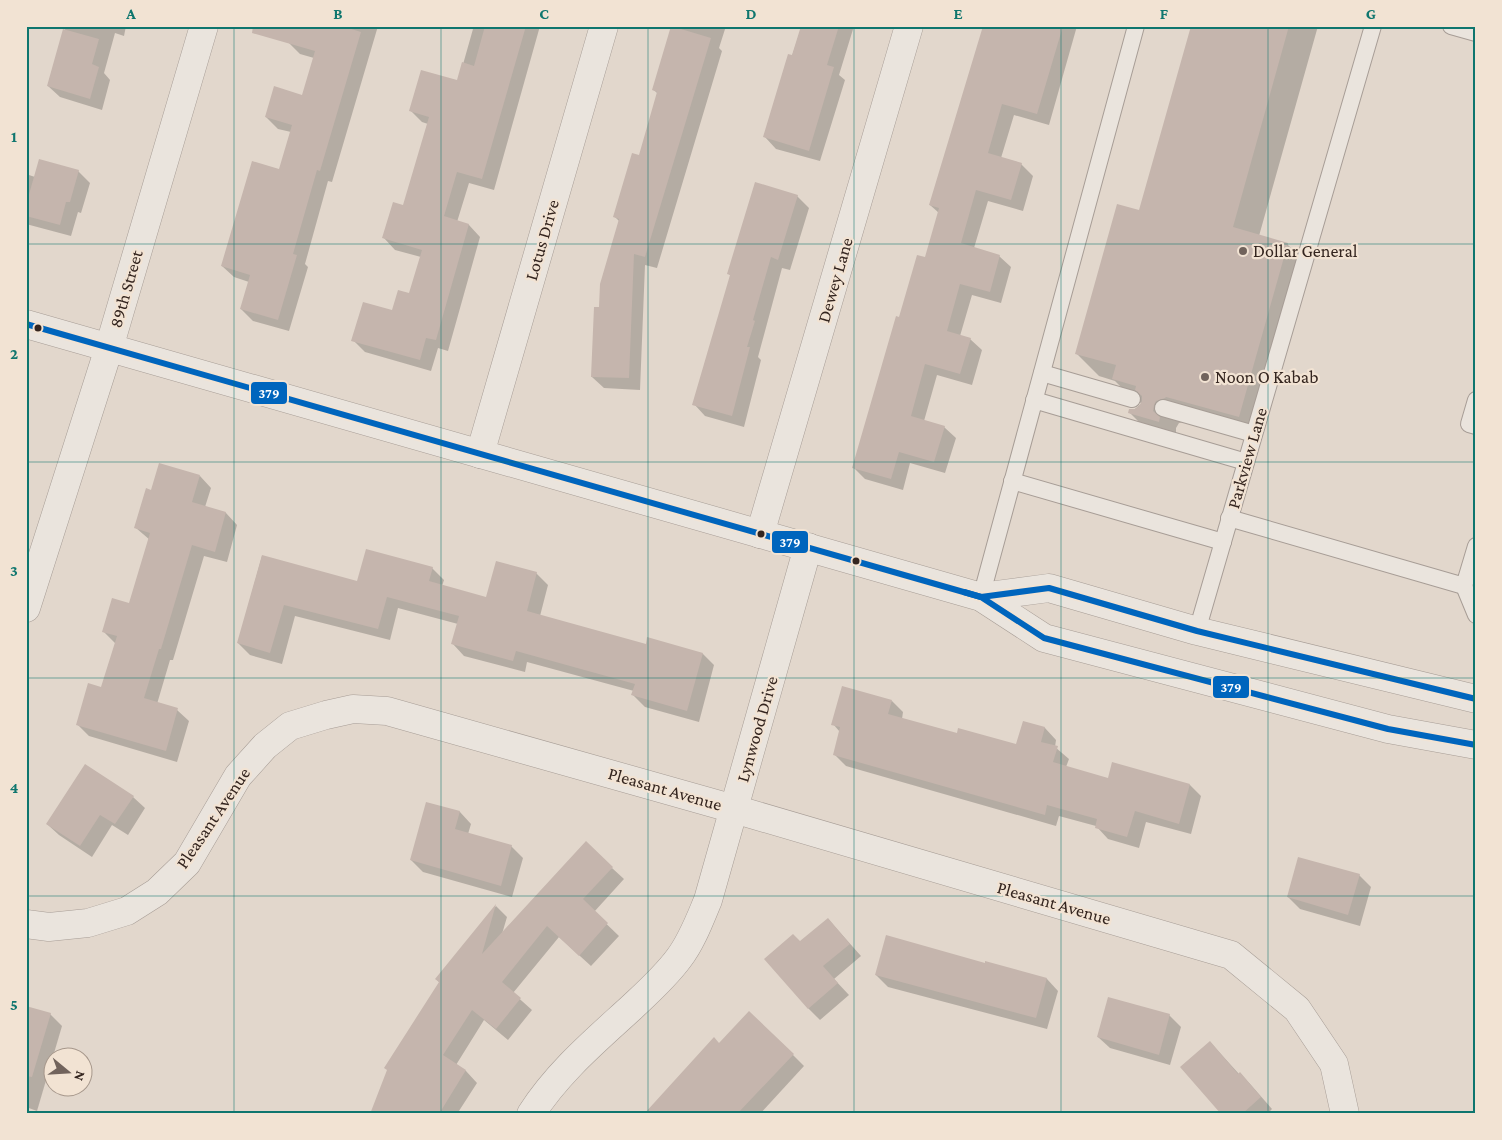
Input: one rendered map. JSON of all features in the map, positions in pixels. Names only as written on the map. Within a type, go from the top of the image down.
[{"type":"street","name":"89th Street","points":[[26,608],[109,348],[204,26]]},
{"type":"street","name":"Lotus Drive","points":[[480,454],[604,26]]},
{"type":"street","name":"Dewey Lane","points":[[760,534],[909,26]]},
{"type":"street","points":[[26,324],[981,597],[1044,638],[1388,729],[1476,745]]},
{"type":"street","name":"Lynwood Drive","points":[[531,1114],[541,1098],[566,1068],[663,978],[680,957],[696,928],[708,900],[808,547]]},
{"type":"street","points":[[981,597],[1050,588],[1197,631],[1476,699]]},
{"type":"street","name":"Pleasant Avenue","points":[[26,924],[49,927],[88,923],[127,911],[157,892],[187,863],[238,776],[266,746],[290,726],[353,709],[387,711],[734,809],[1231,954],[1297,1009],[1334,1064],[1345,1114]]},
{"type":"lane","points":[[981,597],[1136,26]]},
{"type":"lane","name":"Parkview Lane","points":[[1197,631],[1373,26]]},
{"type":"lane","points":[[1451,26],[1476,33]]},
{"type":"lane","points":[[1042,372],[1132,399]]},
{"type":"lane","points":[[1034,400],[1246,462]]},
{"type":"lane","points":[[1476,400],[1469,424],[1476,426]]},
{"type":"lane","points":[[1163,408],[1254,434]]},
{"type":"lane","points":[[1012,481],[1223,542]]},
{"type":"lane","points":[[1229,518],[1464,586]]},
{"type":"lane","points":[[1476,546],[1464,586],[1476,615]]},
{"type":"building","points":[[253,26],[342,26],[361,32],[320,171],[317,170],[293,254],[297,255],[278,320],[240,309],[250,275],[221,266],[252,161],[279,169],[292,125],[265,117],[274,86],[302,95],[315,51],[252,33]]},
{"type":"building","points":[[485,26],[526,26],[482,179],[457,172],[444,216],[469,224],[436,340],[426,338],[420,360],[351,341],[363,302],[392,310],[398,290],[409,293],[422,250],[382,238],[393,202],[403,205],[429,117],[409,111],[421,70],[457,80],[462,62],[474,66]]},
{"type":"building","points":[[671,26],[711,38],[645,257],[634,254],[629,378],[591,377],[594,307],[599,307],[600,284],[619,219],[613,217],[632,153],[639,155],[657,92],[652,90]]},
{"type":"building","points":[[801,26],[839,26],[827,65],[834,67],[809,151],[763,137],[788,54],[792,55]]},
{"type":"building","points":[[983,26],[1063,26],[1037,114],[1002,104],[988,153],[1022,163],[1011,200],[976,190],[961,243],[1000,255],[990,292],[960,284],[947,331],[971,338],[960,374],[925,364],[911,416],[945,426],[934,462],[899,452],[891,479],[852,468],[896,316],[899,317],[917,255],[925,257],[939,208],[929,205]]},
{"type":"building","points":[[1191,26],[1289,26],[1233,227],[1288,243],[1239,417],[1166,397],[1156,401],[1154,405],[1153,411],[1160,417],[1159,422],[1128,413],[1129,409],[1135,409],[1139,406],[1142,396],[1135,390],[1136,386],[1112,379],[1116,365],[1075,354],[1117,204],[1139,210]]},
{"type":"building","points":[[63,29],[99,39],[92,64],[99,67],[90,99],[47,86]]},
{"type":"building","points":[[39,159],[79,170],[70,202],[66,202],[60,225],[26,216],[26,205]]},
{"type":"building","points":[[755,182],[798,195],[778,260],[771,257],[753,320],[755,321],[747,347],[750,347],[732,416],[692,405],[730,275],[727,274]]},
{"type":"building","points":[[159,463],[200,475],[192,502],[226,512],[215,552],[192,545],[161,649],[159,649],[144,698],[178,708],[166,751],[76,725],[88,683],[101,687],[117,636],[102,632],[112,598],[129,603],[150,533],[134,528],[146,488],[151,490]]},
{"type":"building","points":[[366,549],[433,567],[429,581],[486,597],[496,561],[537,572],[527,611],[646,644],[647,637],[703,653],[687,711],[631,695],[635,684],[516,651],[513,661],[451,644],[459,616],[387,597],[378,629],[284,605],[270,653],[237,643],[262,555],[357,581]]},
{"type":"building","points":[[842,686],[892,700],[888,714],[957,733],[958,728],[1016,744],[1023,721],[1045,727],[1041,742],[1058,746],[1053,762],[1108,778],[1112,762],[1190,784],[1179,824],[1135,811],[1127,837],[1095,828],[1097,819],[1047,805],[1045,815],[833,755],[840,727],[831,725]]},
{"type":"building","points":[[85,764],[134,796],[115,824],[100,815],[80,846],[46,824]]},
{"type":"building","points":[[426,802],[460,811],[455,829],[512,845],[501,886],[410,860]]},
{"type":"building","points":[[586,841],[613,867],[583,899],[608,923],[579,956],[547,926],[502,982],[521,998],[496,1029],[472,1010],[443,1055],[466,1070],[439,1114],[370,1114],[387,1070],[384,1068],[439,982],[435,979],[496,904],[482,954]]},
{"type":"building","points":[[1298,857],[1360,874],[1348,915],[1287,897]]},
{"type":"building","points":[[828,918],[850,944],[823,966],[838,983],[808,1009],[764,959],[793,934],[800,941]]},
{"type":"building","points":[[886,935],[985,963],[985,961],[1047,978],[1036,1018],[875,975]]},
{"type":"building","points":[[1108,997],[1170,1014],[1159,1055],[1097,1037]]},
{"type":"building","points":[[26,1006],[51,1013],[32,1077],[26,1076]]},
{"type":"building","points":[[749,1011],[794,1054],[737,1114],[644,1114],[714,1037],[719,1043]]},
{"type":"building","points":[[1210,1041],[1238,1074],[1240,1072],[1261,1097],[1242,1114],[1221,1114],[1180,1067]]},
{"type":"transit line","name":"379","points":[[26,324],[981,597],[1044,638],[1388,729],[1476,745]]},
{"type":"transit line","name":"379","points":[[964,592],[981,597],[1049,588],[1197,631],[1476,699]]},
{"type":"place","name":"Dollar General","points":[[1243,251]]},
{"type":"place","name":"Noon O Kabab","points":[[1205,377]]}]
